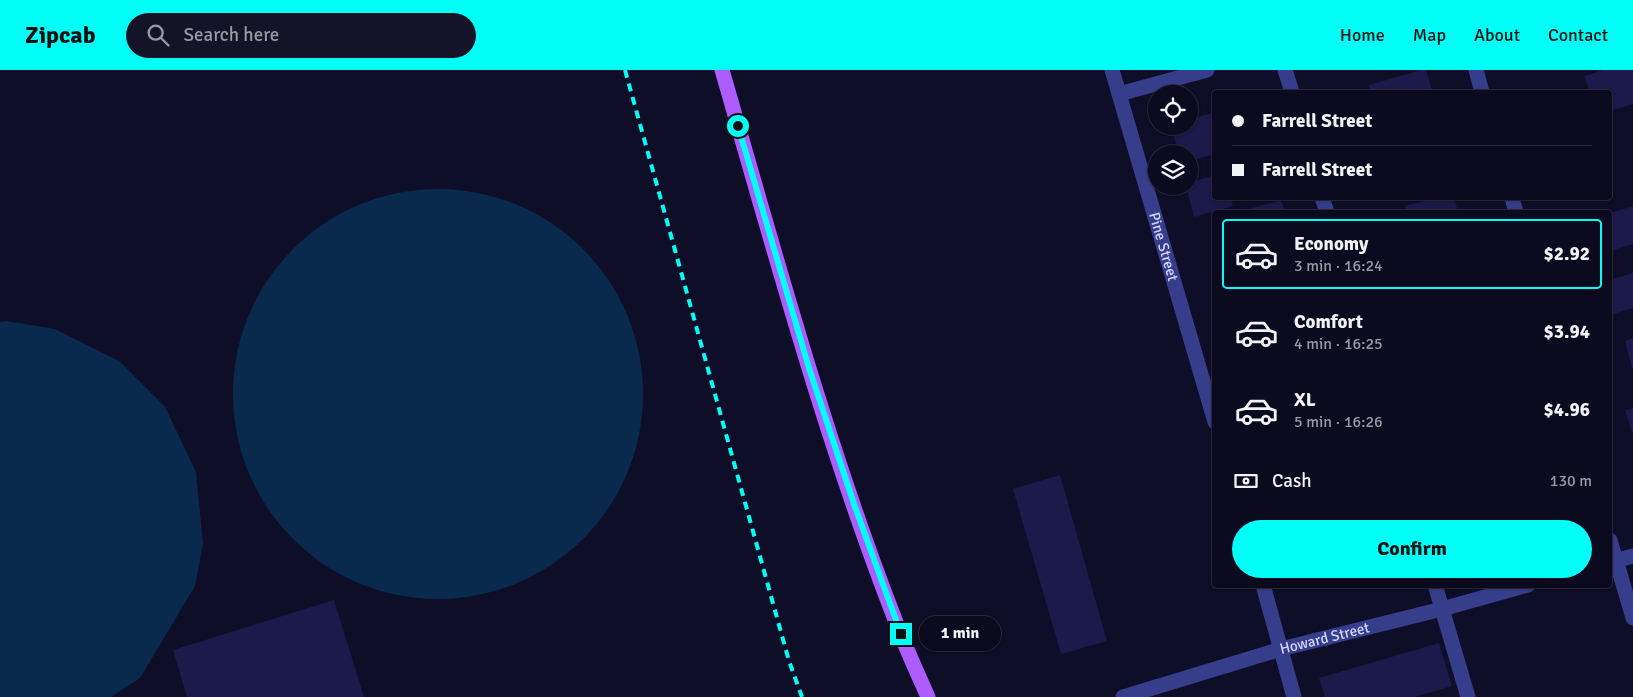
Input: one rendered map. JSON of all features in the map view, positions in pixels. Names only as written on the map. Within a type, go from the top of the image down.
[{"type":"main road","points":[[722,70],[809,368],[894,618],[928,697]]},
{"type":"street","name":"Pine Street","points":[[1112,70],[1212,412]]},
{"type":"street","points":[[1120,94],[1207,70]]},
{"type":"street","points":[[1285,70],[1291,90]]},
{"type":"street","points":[[1476,70],[1481,90]]},
{"type":"street","points":[[1633,556],[1613,562],[1633,618]]},
{"type":"street","points":[[1264,588],[1294,697]]},
{"type":"street","points":[[1436,588],[1468,697]]},
{"type":"street","name":"Howard Street","points":[[1123,697],[1281,649],[1442,609],[1517,588]]},
{"type":"water","points":[[438,189],[478,192],[517,204],[552,223],[583,249],[609,280],[628,315],[640,354],[643,394],[640,434],[628,473],[609,508],[583,539],[552,565],[517,584],[478,596],[438,599],[398,596],[359,584],[324,565],[293,539],[267,508],[248,473],[236,434],[233,394],[236,354],[248,315],[267,280],[293,249],[324,223],[359,204],[398,192]]},
{"type":"water","points":[[6,321],[55,329],[119,361],[165,407],[196,472],[203,544],[195,586],[140,678],[111,697],[0,697],[0,322]]},
{"type":"building","points":[[1426,70],[1432,90],[1370,90],[1369,85]]},
{"type":"building","points":[[1603,70],[1633,70],[1633,104],[1612,110],[1612,90],[1589,90],[1584,76]]},
{"type":"building","points":[[1212,113],[1212,155],[1198,159],[1198,145],[1176,145],[1174,135],[1198,135],[1198,117]]},
{"type":"building","points":[[1212,176],[1212,200],[1231,200],[1233,206],[1212,210],[1212,212],[1194,217],[1188,195],[1198,195],[1198,180]]},
{"type":"building","points":[[1281,200],[1284,210],[1246,210]]},
{"type":"building","points":[[1428,200],[1455,200],[1457,210],[1406,210],[1405,206]]},
{"type":"building","points":[[1633,206],[1633,244],[1612,250],[1612,212]]},
{"type":"building","points":[[1633,273],[1633,308],[1612,314],[1612,279]]},
{"type":"building","points":[[1633,338],[1633,368],[1632,368],[1625,341]]},
{"type":"building","points":[[1633,408],[1633,435],[1625,410]]},
{"type":"building","points":[[1060,475],[1107,641],[1061,654],[1013,489]]},
{"type":"building","points":[[334,600],[364,697],[187,697],[173,650]]},
{"type":"building","points":[[1439,643],[1452,686],[1415,697],[1325,697],[1319,678]]},
{"type":"railway","points":[[625,70],[789,661],[802,697]]},
{"type":"route","points":[[738,126],[809,368],[854,504],[901,634]]}]
